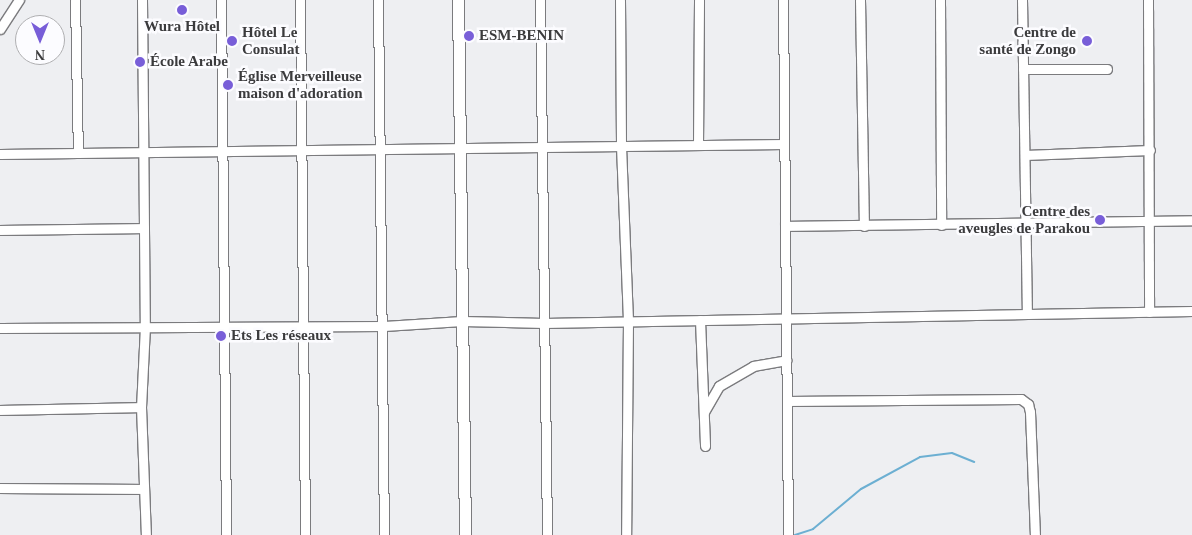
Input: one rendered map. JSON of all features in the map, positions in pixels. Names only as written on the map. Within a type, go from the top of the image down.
[{"type":"street","points":[[0,29],[19,0]]},
{"type":"street","points":[[75,0],[78,153]]},
{"type":"street","points":[[142,0],[145,326],[141,407],[146,535]]},
{"type":"street","points":[[221,0],[226,535]]},
{"type":"street","points":[[300,0],[305,535]]},
{"type":"street","points":[[378,0],[384,326],[384,535]]},
{"type":"street","points":[[458,0],[465,535]]},
{"type":"street","points":[[540,0],[547,535]]},
{"type":"street","points":[[620,0],[621,146],[628,322],[626,535]]},
{"type":"street","points":[[698,145],[699,0]]},
{"type":"street","points":[[782,0],[788,535]]},
{"type":"street","points":[[860,0],[864,226]]},
{"type":"street","points":[[940,0],[941,225]]},
{"type":"street","points":[[1022,0],[1027,314]]},
{"type":"street","points":[[1148,0],[1150,150],[1148,312]]},
{"type":"street","points":[[1023,69],[1107,69]]},
{"type":"street","points":[[0,154],[784,144]]},
{"type":"street","points":[[1024,155],[1150,150]]},
{"type":"street","points":[[785,226],[1025,225],[1192,220]]},
{"type":"street","points":[[0,230],[144,228]]},
{"type":"street","points":[[0,328],[384,326],[462,322],[628,322],[1192,311]]},
{"type":"street","points":[[700,320],[705,446]]},
{"type":"street","points":[[704,413],[719,386],[753,366],[786,360]]},
{"type":"street","points":[[787,401],[1021,399],[1028,404],[1030,412],[1035,535]]},
{"type":"street","points":[[0,410],[141,407]]},
{"type":"street","points":[[0,488],[143,489]]},
{"type":"waterway","points":[[795,535],[813,529],[861,489],[920,457],[952,453],[974,462]]},
{"type":"place","name":"Wura Hôtel","points":[[182,10]]},
{"type":"place","name":"ESM-BENIN","points":[[469,36]]},
{"type":"place","name":"Hôtel Le Consulat","points":[[232,41]]},
{"type":"place","name":"Centre de santé de Zongo","points":[[1087,41]]},
{"type":"place","name":"École Arabe","points":[[140,62]]},
{"type":"place","name":"Église Merveilleuse maison d'adoration","points":[[228,85]]},
{"type":"place","name":"Centre des aveugles de Parakou","points":[[1100,220]]},
{"type":"place","name":"Ets Les réseaux","points":[[221,336]]}]
